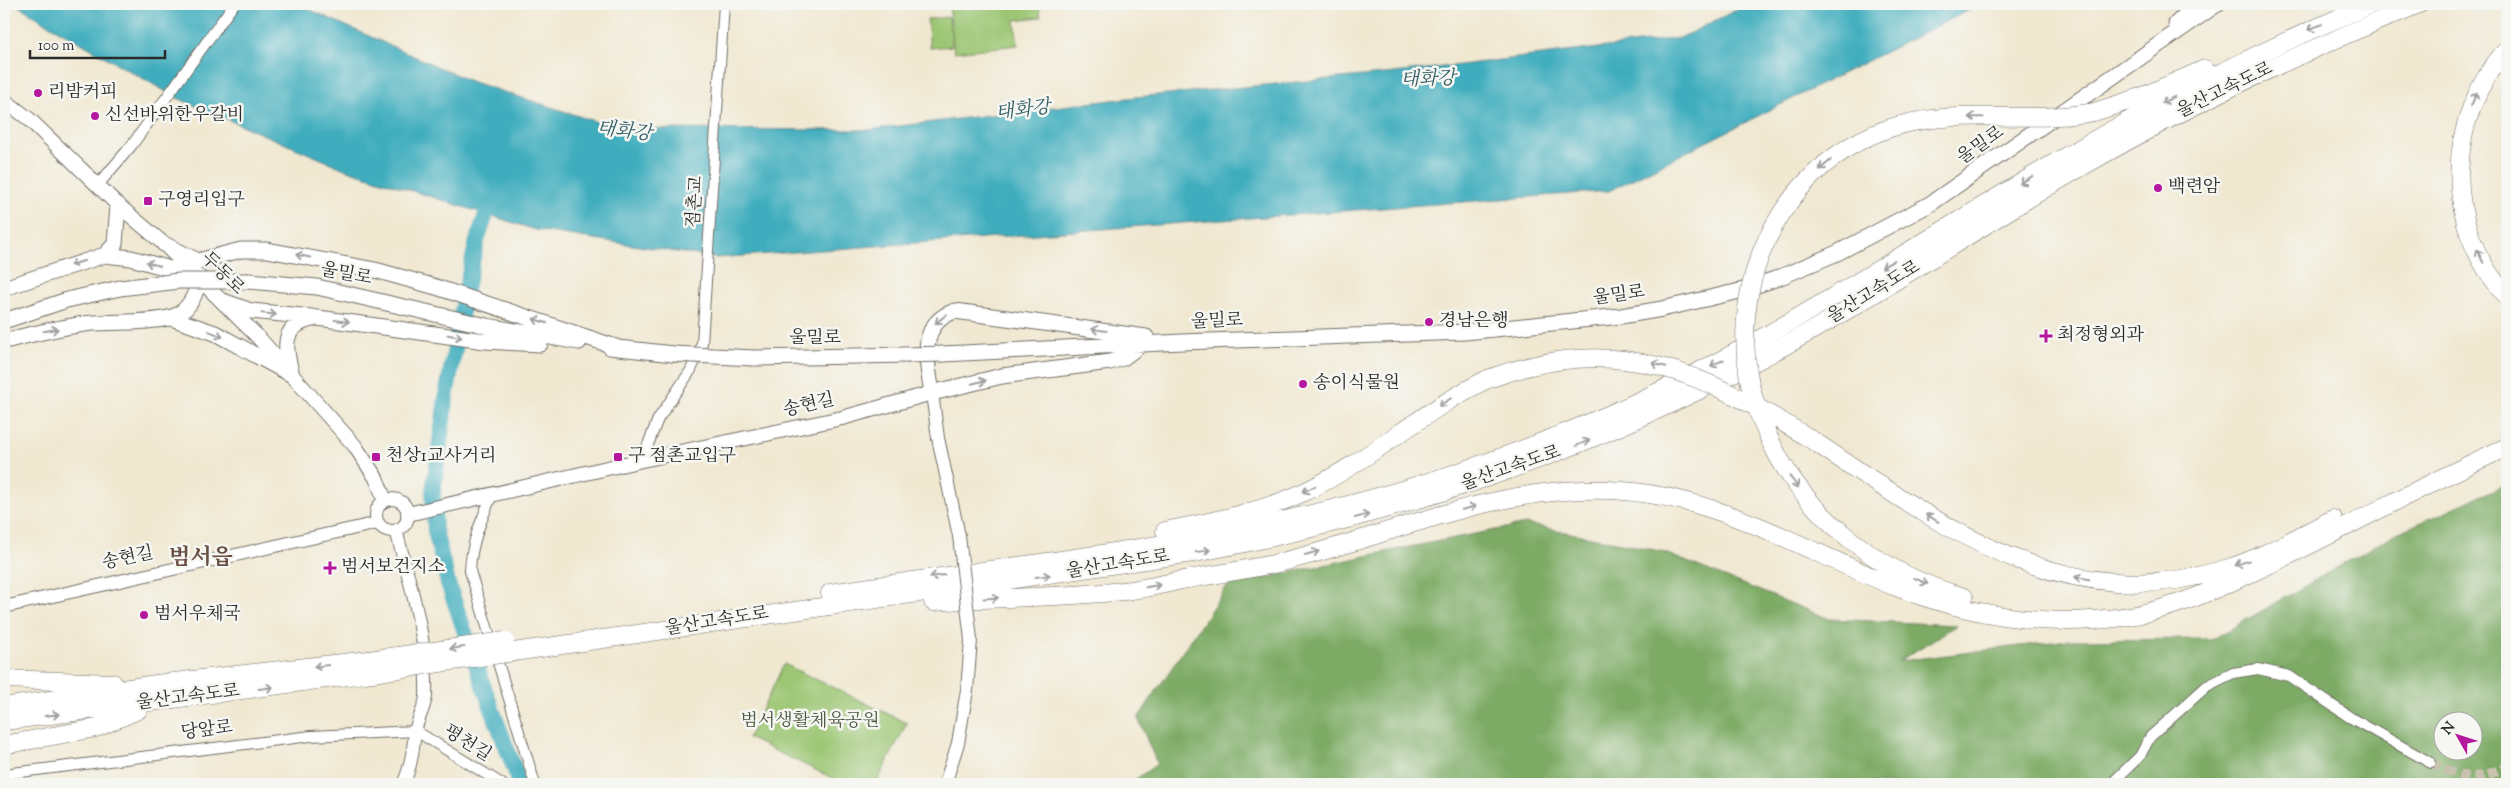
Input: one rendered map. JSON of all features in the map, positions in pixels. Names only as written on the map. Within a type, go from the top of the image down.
[{"type":"highway","name":"울산고속도로","points":[[506,647],[1236,530],[1354,503],[1410,487],[1588,424],[1720,362],[2102,135],[2289,38],[2372,4]]},
{"type":"highway","name":"울산고속도로","points":[[506,647],[891,598],[1137,563],[1302,531],[1420,500],[1519,468],[1639,419],[1760,359],[1831,320],[2049,186],[2151,127],[2289,59],[2419,4]]},
{"type":"highway","points":[[2177,603],[2126,610],[2047,612],[1984,603],[1929,585],[1891,566],[1863,548],[1814,507],[1786,471],[1770,440],[1756,404],[1748,372],[1746,325],[1748,300],[1757,263],[1768,234],[1781,213],[1808,179],[1839,153],[1859,141],[1913,122],[1957,117],[2063,117],[2094,112],[2141,97],[2276,39],[2289,38]]},
{"type":"highway","points":[[2507,49],[2484,79],[2468,115],[2458,171],[2460,196],[2467,226],[2480,259],[2507,296]]},
{"type":"highway","points":[[1055,560],[1073,548],[1227,518],[1285,500],[1350,467],[1446,401],[1488,379],[1532,364],[1574,359],[1610,358],[1654,364],[1722,388],[1812,440],[1922,512],[1995,552],[2037,567],[2081,578],[2145,583],[2195,576],[2245,562],[2507,437]]},
{"type":"highway","points":[[891,598],[922,603],[1125,591],[1278,562],[1498,501],[1578,490],[1609,490],[1680,500],[1740,517],[1902,589],[1980,612],[2048,620],[2088,621],[2127,617],[2177,603],[2242,578],[2468,464],[2507,447]]},
{"type":"highway","points":[[370,667],[506,647]]},
{"type":"highway","name":"울산고속도로","points":[[4,707],[156,684],[370,667]]},
{"type":"highway","name":"울산고속도로","points":[[4,721],[156,702],[370,667]]},
{"type":"highway","points":[[4,679],[156,684]]},
{"type":"highway","points":[[4,745],[96,728],[156,702]]},
{"type":"main road","points":[[2137,60],[2196,4]]},
{"type":"main road","name":"울밀로","points":[[619,348],[673,354],[754,358],[943,354],[1182,342],[1465,332],[1620,316],[1662,309],[1740,291],[1778,278],[1838,253],[1930,204],[2217,4]]},
{"type":"main road","name":"두동로","points":[[4,100],[29,120],[223,301],[355,446],[376,478],[385,500]]},
{"type":"main road","points":[[105,255],[116,244],[118,205]]},
{"type":"main road","points":[[164,244],[198,261],[252,249],[279,251],[375,270],[436,287],[619,348]]},
{"type":"main road","points":[[170,318],[187,308],[202,280],[202,274],[205,269],[233,252]]},
{"type":"main road","points":[[4,288],[105,255],[131,258],[202,280]]},
{"type":"main road","name":"울밀로","points":[[4,321],[67,300],[120,288],[179,281],[249,280],[317,287],[434,312],[486,333]]},
{"type":"main road","points":[[223,301],[251,311],[425,332],[486,333],[619,348]]},
{"type":"main road","points":[[1142,344],[1123,358],[1110,362],[1002,376],[932,393],[928,341],[930,330],[943,315],[955,311],[1182,342]]},
{"type":"main road","points":[[4,342],[40,332],[91,324],[170,318],[216,333],[292,375]]},
{"type":"main road","points":[[292,375],[285,350],[286,341],[301,322],[318,318]]},
{"type":"main road","name":"송현길","points":[[642,460],[693,451],[842,418],[932,393]]},
{"type":"main road","points":[[414,513],[642,460]]},
{"type":"street","points":[[98,185],[118,163],[146,126],[234,4]]},
{"type":"street","name":"점촌교","points":[[642,460],[658,419],[691,370],[702,343],[724,4]]},
{"type":"street","points":[[932,393],[938,438],[959,536],[971,640],[968,690],[958,743],[944,784]]},
{"type":"street","points":[[492,495],[470,551],[470,571],[535,784]]},
{"type":"street","points":[[390,499],[400,501],[414,513],[396,530],[385,530],[378,523],[376,512],[385,500],[390,499]]},
{"type":"street","name":"송현길","points":[[4,608],[378,523]]},
{"type":"street","points":[[396,530],[421,624],[426,697],[416,731],[408,775],[403,784]]},
{"type":"street","points":[[2111,784],[2140,756],[2150,737],[2206,686],[2232,673],[2258,669],[2289,676],[2352,718],[2431,763]]},
{"type":"street","name":"평천길","points":[[416,731],[502,784]]},
{"type":"street","name":"당앞로","points":[[4,774],[311,736],[416,731]]},
{"type":"green space","points":[[949,4],[1039,4],[1041,17],[1015,20],[1018,45],[954,52]]},
{"type":"green space","points":[[949,17],[952,46],[930,48],[927,19]]},
{"type":"green space","points":[[2507,484],[2507,784],[1129,784],[1157,764],[1138,718],[1227,586],[1526,524],[1660,551],[1830,619],[1957,625],[1899,661],[2068,640],[2213,639],[2397,533]]},
{"type":"green space","name":"범서생활체육공원","points":[[784,664],[907,723],[876,784],[845,784],[748,738]]},
{"type":"water","name":"태화강","points":[[16,4],[297,4],[470,81],[619,129],[868,130],[1136,97],[1394,73],[1680,38],[1748,4],[1981,4],[1609,191],[716,258],[536,230],[347,170],[177,98]]},
{"type":"waterway","points":[[493,194],[477,241],[467,284],[447,391],[433,492],[435,531],[448,583],[516,773],[518,784]]},
{"type":"tunnel","points":[[2431,763],[2469,777],[2485,775],[2507,767]]},
{"type":"place","name":"리밤커피","points":[[38,93]]},
{"type":"place","name":"신선바위한우갈비","points":[[95,116]]},
{"type":"place","name":"백련암","points":[[2158,188]]},
{"type":"place","name":"구영리입구","points":[[148,201]]},
{"type":"place","name":"경남은행","points":[[1429,322]]},
{"type":"place","name":"최정형외과","points":[[2046,336]]},
{"type":"place","name":"송이식물원","points":[[1303,384]]},
{"type":"place","name":"천상1교사거리","points":[[376,457]]},
{"type":"place","name":"구 점촌교입구","points":[[618,457]]},
{"type":"place","name":"범서보건지소","points":[[330,568]]},
{"type":"place","name":"범서우체국","points":[[144,615]]},
{"type":"district","name":"범서읍","points":[[201,559]]}]
